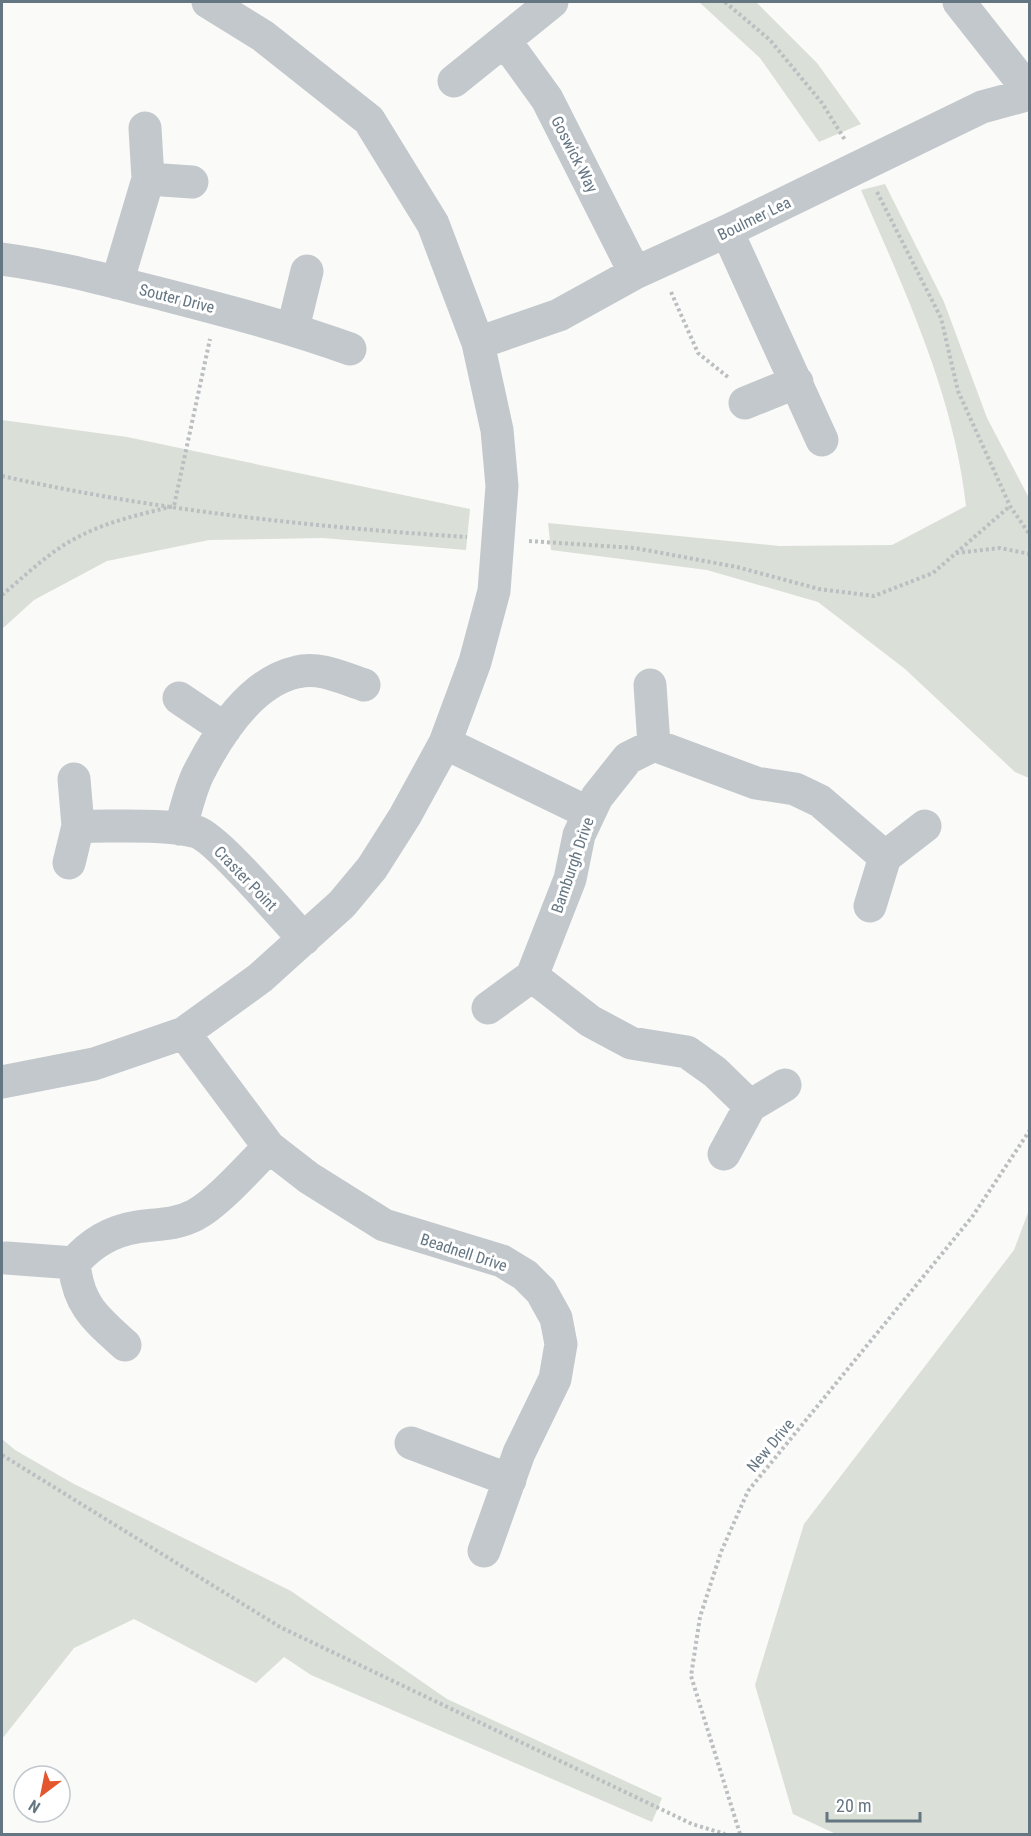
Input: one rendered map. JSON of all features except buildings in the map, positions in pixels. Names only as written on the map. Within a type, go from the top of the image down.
[{"type":"street","points":[[2,1082],[94,1064],[184,1033],[260,978],[342,904],[372,868],[405,816],[445,743],[475,662],[494,591],[500,539],[502,486],[497,430],[478,343],[433,224],[369,120],[263,36],[208,2]]},
{"type":"street","points":[[454,81],[552,2]]},
{"type":"street","points":[[959,2],[1029,93]]},
{"type":"street","name":"Goswick Way","points":[[505,41],[548,99],[646,268]]},
{"type":"street","name":"Boulmer Lea","points":[[478,343],[559,315],[646,268],[727,231],[982,106],[1029,93]]},
{"type":"street","points":[[117,283],[148,179],[145,128]]},
{"type":"street","points":[[148,179],[192,182]]},
{"type":"street","points":[[727,231],[822,440]]},
{"type":"street","name":"Souter Drive","points":[[2,259],[49,265],[217,308],[293,328],[351,349]]},
{"type":"street","points":[[293,328],[307,271]]},
{"type":"street","points":[[745,403],[797,382]]},
{"type":"street","points":[[180,829],[198,773],[235,714],[268,684],[296,672],[320,671],[364,685]]},
{"type":"street","points":[[650,685],[654,745],[756,783],[795,789],[820,801],[885,857]]},
{"type":"street","points":[[179,698],[225,729]]},
{"type":"street","points":[[445,743],[589,813]]},
{"type":"street","name":"Bamburgh Drive","points":[[532,976],[570,879],[579,835],[597,797],[628,758],[654,745]]},
{"type":"street","points":[[69,863],[78,826],[74,779]]},
{"type":"street","name":"Craster Point","points":[[78,826],[180,829],[199,833],[217,846],[304,939]]},
{"type":"street","points":[[870,906],[885,857],[925,826]]},
{"type":"street","points":[[488,1008],[532,976],[590,1021],[631,1043],[687,1052],[715,1072],[750,1106]]},
{"type":"street","name":"Beadnell Drive","points":[[184,1033],[269,1146],[309,1178],[384,1225],[442,1245],[501,1261],[525,1275],[541,1291],[556,1318],[561,1344],[555,1379],[519,1453],[484,1551]]},
{"type":"street","points":[[724,1154],[750,1106],[785,1085]]},
{"type":"street","points":[[125,1345],[84,1304],[76,1284],[74,1263],[88,1246],[107,1237],[135,1227],[173,1224],[196,1215],[269,1146]]},
{"type":"street","points":[[6,1258],[74,1263]]},
{"type":"street","points":[[411,1443],[510,1480]]},
{"type":"path","points":[[725,2],[770,40],[822,103],[845,139]]},
{"type":"path","points":[[874,187],[941,318],[958,391],[1010,506],[1029,535]]},
{"type":"path","points":[[646,268],[698,353],[738,385],[745,403]]},
{"type":"path","points":[[174,506],[217,308]]},
{"type":"path","points":[[2,476],[78,493],[174,506],[359,530],[464,537]]},
{"type":"path","points":[[2,595],[78,536],[118,520],[174,506]]},
{"type":"path","points":[[530,541],[636,548],[737,567],[819,589],[874,596],[933,573],[1010,506]]},
{"type":"path","points":[[956,553],[1000,548],[1029,554]]},
{"type":"path","name":"New Drive","points":[[740,1834],[691,1676],[700,1617],[721,1552],[748,1491],[972,1217],[1029,1130]]},
{"type":"path","points":[[2,1455],[280,1627],[692,1824],[725,1834]]},
{"type":"shaded area","points":[[699,2],[756,2],[817,63],[861,124],[819,142],[760,58]]},
{"type":"shaded area","points":[[885,184],[944,302],[987,418],[1029,498],[1029,778],[1015,772],[905,669],[818,602],[707,570],[551,550],[548,523],[779,546],[892,545],[966,506],[951,424],[926,344],[861,190]]},
{"type":"shaded area","points":[[2,420],[127,437],[470,509],[466,550],[323,538],[209,540],[107,561],[34,600],[2,629]]},
{"type":"shaded area","points":[[1029,1210],[1029,1834],[836,1834],[793,1814],[755,1685],[804,1524],[1014,1250]]},
{"type":"shaded area","points":[[2,1439],[15,1450],[74,1484],[291,1591],[447,1699],[662,1798],[652,1822],[311,1675],[284,1657],[256,1683],[134,1619],[74,1648],[2,1739]]}]
